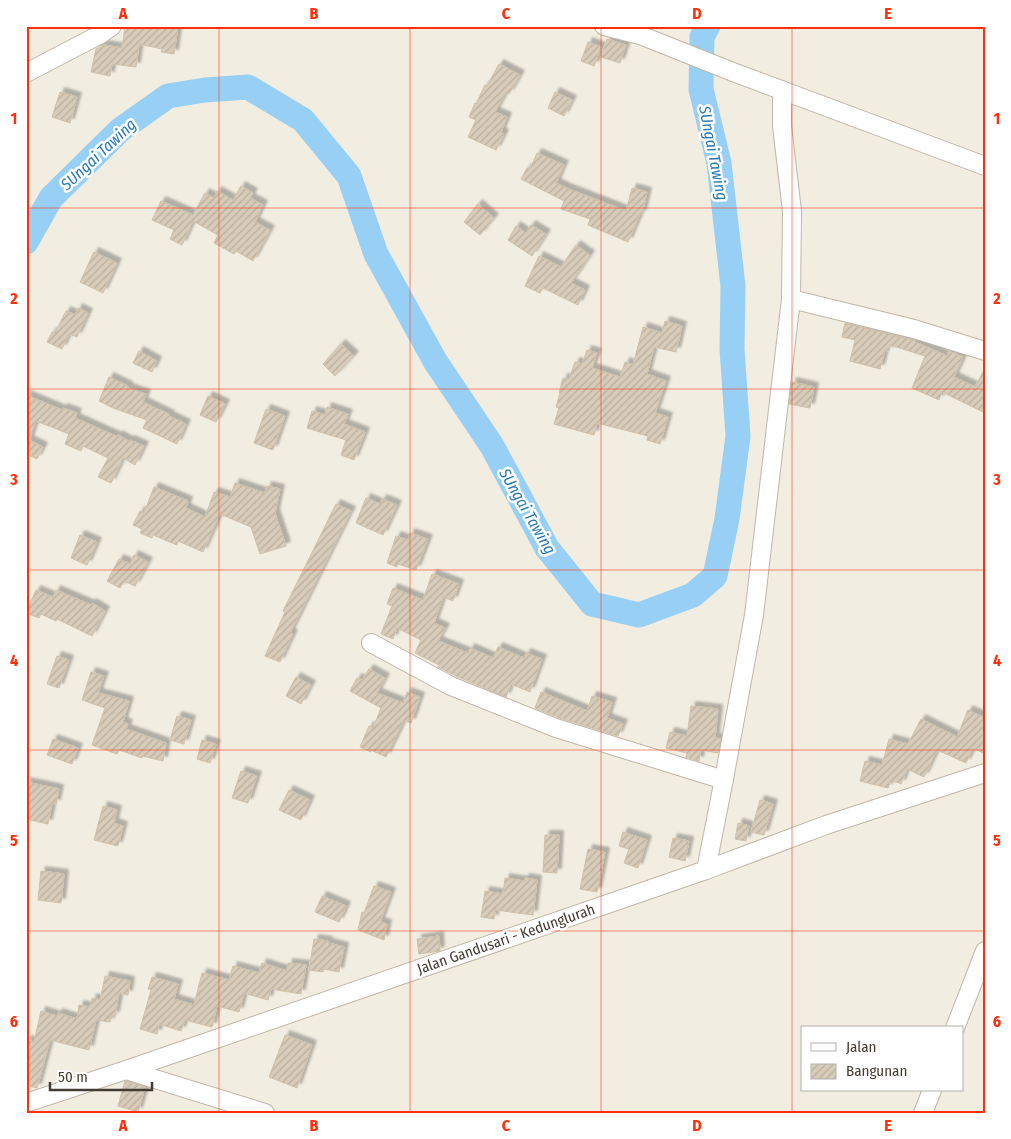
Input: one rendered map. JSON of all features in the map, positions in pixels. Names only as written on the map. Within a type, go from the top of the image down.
[{"type":"street","points":[[26,73],[99,35],[112,26]]},
{"type":"street","points":[[604,26],[640,35],[733,72],[985,166]]},
{"type":"street","points":[[706,870],[754,615],[791,299],[792,211],[782,126],[782,90]]},
{"type":"street","points":[[791,299],[914,329],[985,351]]},
{"type":"street","points":[[372,643],[451,686],[556,728],[724,780]]},
{"type":"street","name":"Jalan Gandusari - Kedunglurah","points":[[26,1103],[706,870],[826,825],[985,773]]},
{"type":"street","points":[[957,1026],[985,951]]},
{"type":"street","points":[[126,1070],[265,1113]]},
{"type":"street","points":[[923,1113],[931,1092]]},
{"type":"building","points":[[125,26],[178,26],[174,54],[161,52],[162,49],[139,44],[136,67],[112,64],[110,76],[91,72],[96,49],[104,45],[122,48]]},
{"type":"building","points":[[607,39],[626,45],[620,63],[601,57]]},
{"type":"building","points":[[588,42],[601,47],[594,66],[581,61]]},
{"type":"building","points":[[499,64],[520,75],[509,94],[506,92],[495,112],[507,117],[501,132],[504,134],[496,150],[468,137],[476,120],[469,117],[485,85],[487,86]]},
{"type":"building","points":[[60,92],[77,97],[70,123],[52,117]]},
{"type":"building","points":[[555,92],[572,100],[564,116],[548,108]]},
{"type":"building","points":[[537,153],[564,165],[556,183],[626,211],[632,188],[647,192],[642,214],[640,214],[628,242],[588,225],[590,219],[561,209],[564,201],[521,179],[527,168],[530,169]]},
{"type":"building","points":[[241,186],[253,193],[250,198],[263,205],[255,222],[270,230],[253,261],[236,251],[234,254],[214,243],[218,235],[193,221],[182,245],[170,239],[174,230],[152,220],[161,201],[193,215],[205,193],[214,198],[217,191],[233,200]]},
{"type":"building","points":[[478,204],[494,218],[480,235],[464,222]]},
{"type":"building","points":[[531,225],[546,234],[532,256],[508,240],[516,226],[526,233]]},
{"type":"building","points":[[576,245],[590,255],[571,283],[585,290],[578,305],[543,288],[540,293],[525,286],[539,256],[561,267]]},
{"type":"building","points":[[94,252],[117,263],[103,293],[80,282]]},
{"type":"building","points":[[78,308],[88,313],[77,337],[69,334],[62,349],[47,342],[52,332],[55,333],[66,311],[75,315]]},
{"type":"building","points":[[665,321],[682,326],[676,352],[654,347],[647,374],[666,381],[655,413],[668,417],[660,444],[647,440],[648,436],[597,423],[594,435],[554,424],[559,408],[556,407],[563,378],[569,379],[575,362],[582,364],[587,350],[597,353],[592,368],[620,377],[625,362],[633,365],[643,327],[662,333]]},
{"type":"building","points":[[845,323],[916,341],[947,356],[949,351],[963,357],[954,377],[975,387],[985,368],[985,413],[942,392],[939,400],[912,388],[925,356],[890,345],[889,351],[885,350],[880,369],[850,361],[855,340],[842,337]]},
{"type":"building","points":[[341,344],[354,356],[335,376],[323,364]]},
{"type":"building","points":[[139,351],[157,361],[152,372],[133,363]]},
{"type":"building","points":[[109,377],[128,386],[128,388],[146,394],[143,402],[186,424],[177,444],[143,428],[147,420],[99,401]]},
{"type":"building","points":[[792,382],[814,387],[810,408],[789,404]]},
{"type":"building","points":[[26,395],[62,410],[63,408],[77,413],[75,418],[144,446],[135,465],[123,458],[111,483],[98,477],[108,458],[83,446],[81,451],[65,444],[69,434],[36,421],[29,440],[43,447],[37,459],[26,454]]},
{"type":"building","points":[[208,396],[225,404],[216,422],[200,415]]},
{"type":"building","points":[[327,407],[348,414],[344,424],[365,432],[354,460],[341,455],[346,440],[307,428],[312,411],[325,415]]},
{"type":"building","points":[[266,409],[285,416],[273,450],[254,443]]},
{"type":"building","points":[[235,483],[265,493],[267,486],[280,489],[275,513],[286,546],[260,554],[251,527],[220,514],[203,552],[178,541],[177,545],[153,535],[152,538],[140,533],[142,529],[133,525],[140,511],[144,513],[154,487],[188,501],[186,508],[205,517],[214,492],[230,497]]},
{"type":"building","points":[[366,498],[380,504],[382,499],[397,505],[383,535],[356,523]]},
{"type":"building","points":[[336,504],[351,511],[290,633],[293,634],[280,662],[265,656],[285,612],[283,611]]},
{"type":"building","points":[[410,533],[428,539],[416,570],[398,564],[397,567],[387,563],[396,536],[408,540]]},
{"type":"building","points":[[80,535],[97,542],[87,565],[71,558]]},
{"type":"building","points":[[134,555],[148,562],[135,586],[124,581],[120,588],[107,581],[119,559],[130,564]]},
{"type":"building","points":[[432,574],[459,584],[453,601],[443,597],[434,623],[445,628],[438,641],[468,653],[470,648],[493,658],[498,647],[524,658],[526,653],[542,659],[530,692],[511,684],[506,697],[456,676],[415,653],[421,640],[397,628],[393,639],[381,634],[392,606],[387,604],[393,588],[423,600]]},
{"type":"building","points":[[36,590],[53,597],[56,590],[91,605],[92,603],[105,611],[92,636],[57,619],[56,621],[41,614],[39,618],[26,613]]},
{"type":"building","points":[[57,656],[69,660],[59,688],[47,684]]},
{"type":"building","points":[[369,669],[385,678],[377,693],[403,703],[407,692],[420,697],[411,723],[404,720],[386,757],[360,747],[369,726],[373,728],[381,708],[350,691],[357,678],[362,680]]},
{"type":"building","points":[[91,672],[104,676],[98,693],[129,701],[123,722],[128,724],[126,729],[166,743],[163,761],[142,756],[142,758],[119,750],[117,754],[92,745],[105,708],[82,700]]},
{"type":"building","points":[[296,677],[311,685],[301,704],[286,696]]},
{"type":"building","points":[[541,692],[587,711],[592,696],[612,702],[607,718],[623,724],[618,736],[535,708]]},
{"type":"building","points":[[691,706],[718,709],[715,738],[721,739],[718,753],[701,750],[699,761],[686,757],[687,753],[666,748],[670,732],[687,736]]},
{"type":"building","points":[[968,710],[985,718],[985,754],[973,748],[966,763],[937,750],[924,777],[907,769],[901,784],[891,780],[888,788],[860,781],[865,761],[882,765],[889,739],[908,744],[921,719],[957,737]]},
{"type":"building","points":[[177,716],[191,720],[184,744],[170,740]]},
{"type":"building","points":[[53,739],[78,748],[72,764],[47,755]]},
{"type":"building","points":[[202,740],[216,744],[210,763],[197,759]]},
{"type":"building","points":[[241,771],[257,776],[248,803],[232,798]]},
{"type":"building","points":[[26,782],[59,789],[56,804],[52,803],[48,824],[26,819]]},
{"type":"building","points":[[289,790],[310,800],[301,820],[279,810]]},
{"type":"building","points":[[760,800],[773,804],[764,835],[751,832]]},
{"type":"building","points":[[103,806],[117,810],[114,823],[123,826],[118,846],[94,840]]},
{"type":"building","points":[[738,823],[749,826],[746,841],[735,839]]},
{"type":"building","points":[[623,832],[647,840],[638,868],[624,863],[629,849],[619,846]]},
{"type":"building","points":[[545,835],[559,835],[557,873],[543,872]]},
{"type":"building","points":[[673,838],[689,841],[685,861],[669,857]]},
{"type":"building","points":[[588,849],[605,852],[597,892],[580,889]]},
{"type":"building","points":[[41,871],[64,874],[61,903],[38,900]]},
{"type":"building","points":[[505,878],[524,881],[525,878],[537,880],[533,915],[495,910],[494,919],[481,917],[485,891],[503,894]]},
{"type":"building","points":[[374,886],[391,892],[380,922],[387,924],[384,940],[358,930],[362,912],[364,913]]},
{"type":"building","points":[[322,896],[346,906],[339,922],[315,912]]},
{"type":"building","points":[[439,936],[440,951],[419,954],[417,939]]},
{"type":"building","points":[[314,939],[328,941],[328,943],[344,947],[339,972],[324,969],[323,972],[309,970]]},
{"type":"building","points":[[262,963],[287,971],[288,963],[306,965],[301,994],[271,989],[268,1000],[244,993],[239,1012],[217,1006],[212,1027],[185,1020],[181,1031],[159,1024],[157,1034],[140,1029],[151,990],[148,989],[152,977],[178,984],[174,999],[194,1005],[202,973],[229,980],[233,966],[259,973]]},
{"type":"building","points":[[105,976],[130,981],[128,995],[119,993],[115,1016],[112,1015],[110,1022],[96,1020],[89,1050],[50,1040],[37,1088],[26,1085],[26,1040],[34,1042],[41,1011],[57,1016],[58,1013],[77,1019],[79,1005],[90,1007],[92,998],[100,1000]]},
{"type":"building","points":[[285,1035],[312,1045],[297,1088],[269,1077]]},
{"type":"building","points":[[125,1081],[145,1087],[138,1112],[118,1106]]},
{"type":"waterway","name":"SUngai Tawing","points":[[26,242],[51,198],[120,130],[168,96],[205,90],[248,87],[303,120],[349,176],[376,254],[435,361],[492,446],[547,548],[592,604],[639,615],[693,595],[715,576],[727,519],[738,436],[732,349],[733,286],[719,163],[701,89],[702,37],[708,26]]}]
